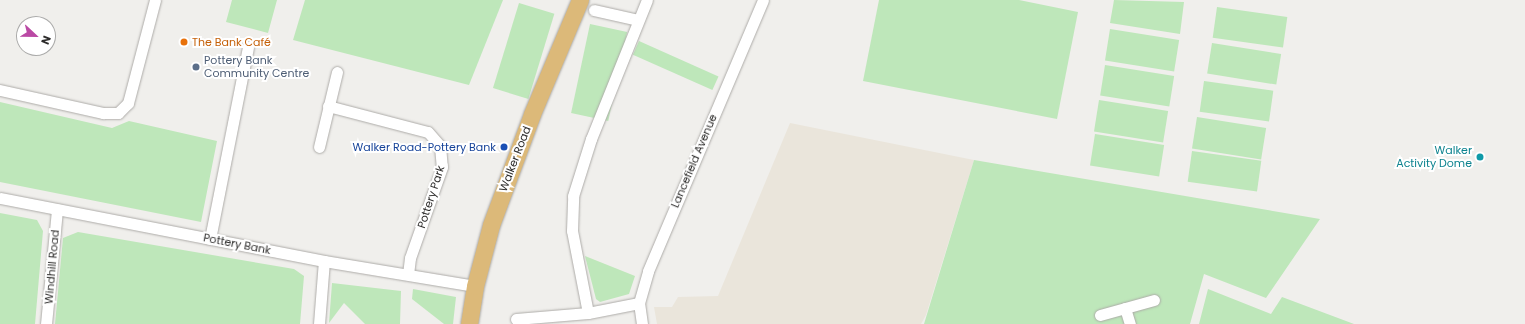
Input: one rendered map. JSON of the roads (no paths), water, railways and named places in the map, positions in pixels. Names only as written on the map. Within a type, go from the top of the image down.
[{"type":"main road","name":"Walker Road","points":[[469,324],[475,286],[504,189],[580,0]]},
{"type":"street","points":[[0,90],[103,112],[118,113],[128,103],[156,0]]},
{"type":"street","points":[[588,313],[573,238],[573,196],[584,157],[647,0]]},
{"type":"street","name":"Lancefield Avenue","points":[[642,324],[638,303],[648,271],[763,0]]},
{"type":"street","points":[[594,10],[638,20]]},
{"type":"street","points":[[210,239],[248,47]]},
{"type":"street","points":[[319,147],[337,72]]},
{"type":"street","name":"Pottery Park","points":[[328,106],[428,132],[440,146],[442,167],[410,258],[408,274]]},
{"type":"street","name":"Pottery Bank","points":[[0,198],[324,261],[475,286]]},
{"type":"street","name":"Windhill Road","points":[[46,324],[57,210]]},
{"type":"street","points":[[319,324],[324,261]]},
{"type":"street","points":[[1100,315],[1154,300]]},
{"type":"street","points":[[516,319],[588,313],[638,303]]},
{"type":"street","points":[[1125,308],[1130,324]]},
{"type":"place","name":"The Bank Café","points":[[184,42]]},
{"type":"place","name":"Pottery Bank Community Centre","points":[[196,67]]},
{"type":"place","name":"Walker Road-Pottery Bank","points":[[504,147]]},
{"type":"place","name":"Walker Activity Dome","points":[[1480,157]]}]
